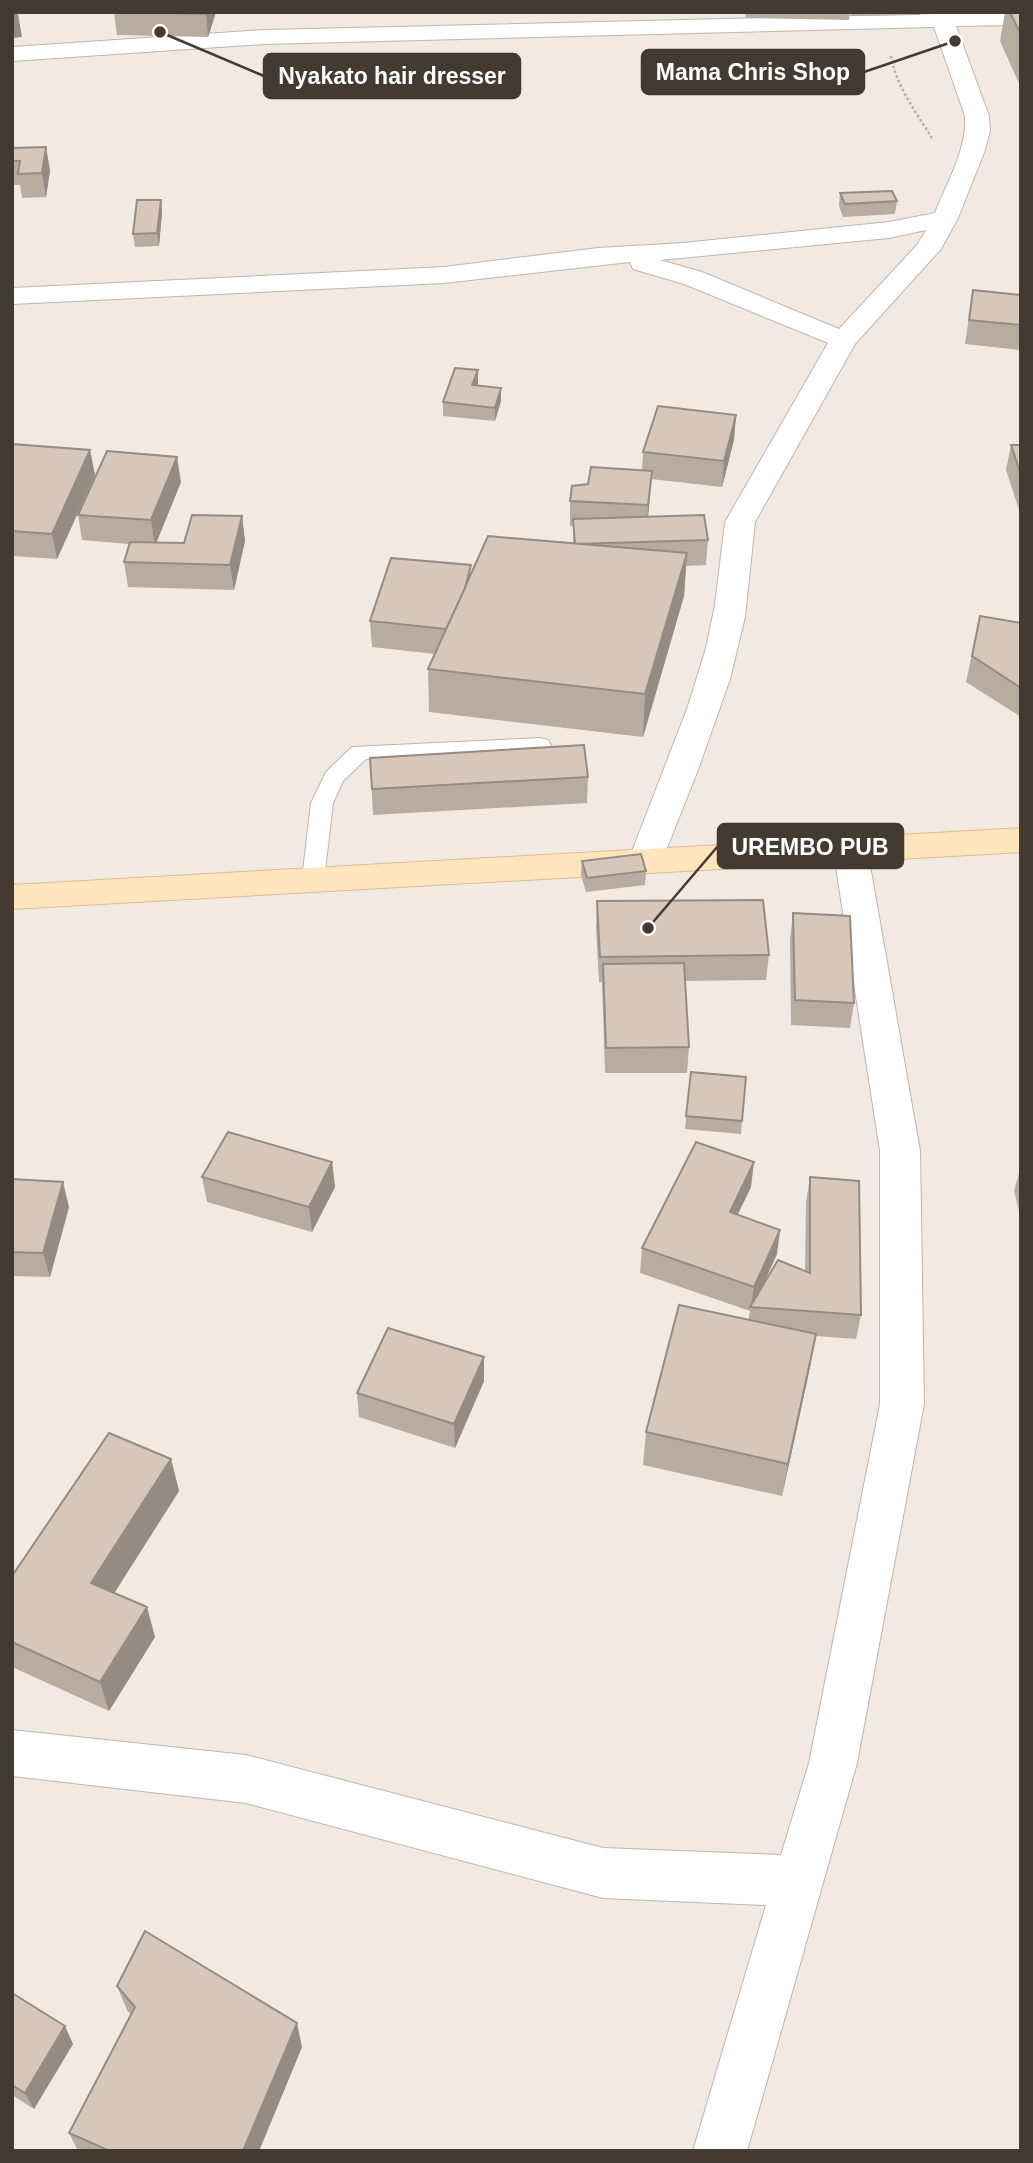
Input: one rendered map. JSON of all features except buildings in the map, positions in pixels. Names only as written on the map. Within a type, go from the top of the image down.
[{"type":"street","points":[[246,38],[247,12]]},
{"type":"street","points":[[12,54],[246,38],[735,19],[881,23],[1021,18]]},
{"type":"street","points":[[647,859],[709,692],[729,616],[735,546],[740,522],[822,372],[843,340],[928,249],[972,153],[978,124],[943,21]]},
{"type":"street","points":[[12,296],[444,275],[598,256],[683,251],[889,230],[944,218]]},
{"type":"street","points":[[598,256],[660,266],[843,340]]},
{"type":"street","points":[[12,897],[647,859],[1021,840]]},
{"type":"street","points":[[720,2151],[833,1763],[902,1404],[900,1151],[850,849]]},
{"type":"street","points":[[12,1753],[246,1779],[603,1873],[799,1881]]},
{"type":"lane","points":[[313,879],[322,803],[334,777],[360,752],[540,745]]},
{"type":"path","points":[[881,23],[893,69],[905,95],[930,132],[937,149],[960,179]]},
{"type":"place","name":"Nyakato hair dresser","points":[[160,32]]},
{"type":"place","name":"Mama Chris Shop","points":[[955,41]]},
{"type":"place","name":"UREMBO PUB","points":[[648,928]]}]
